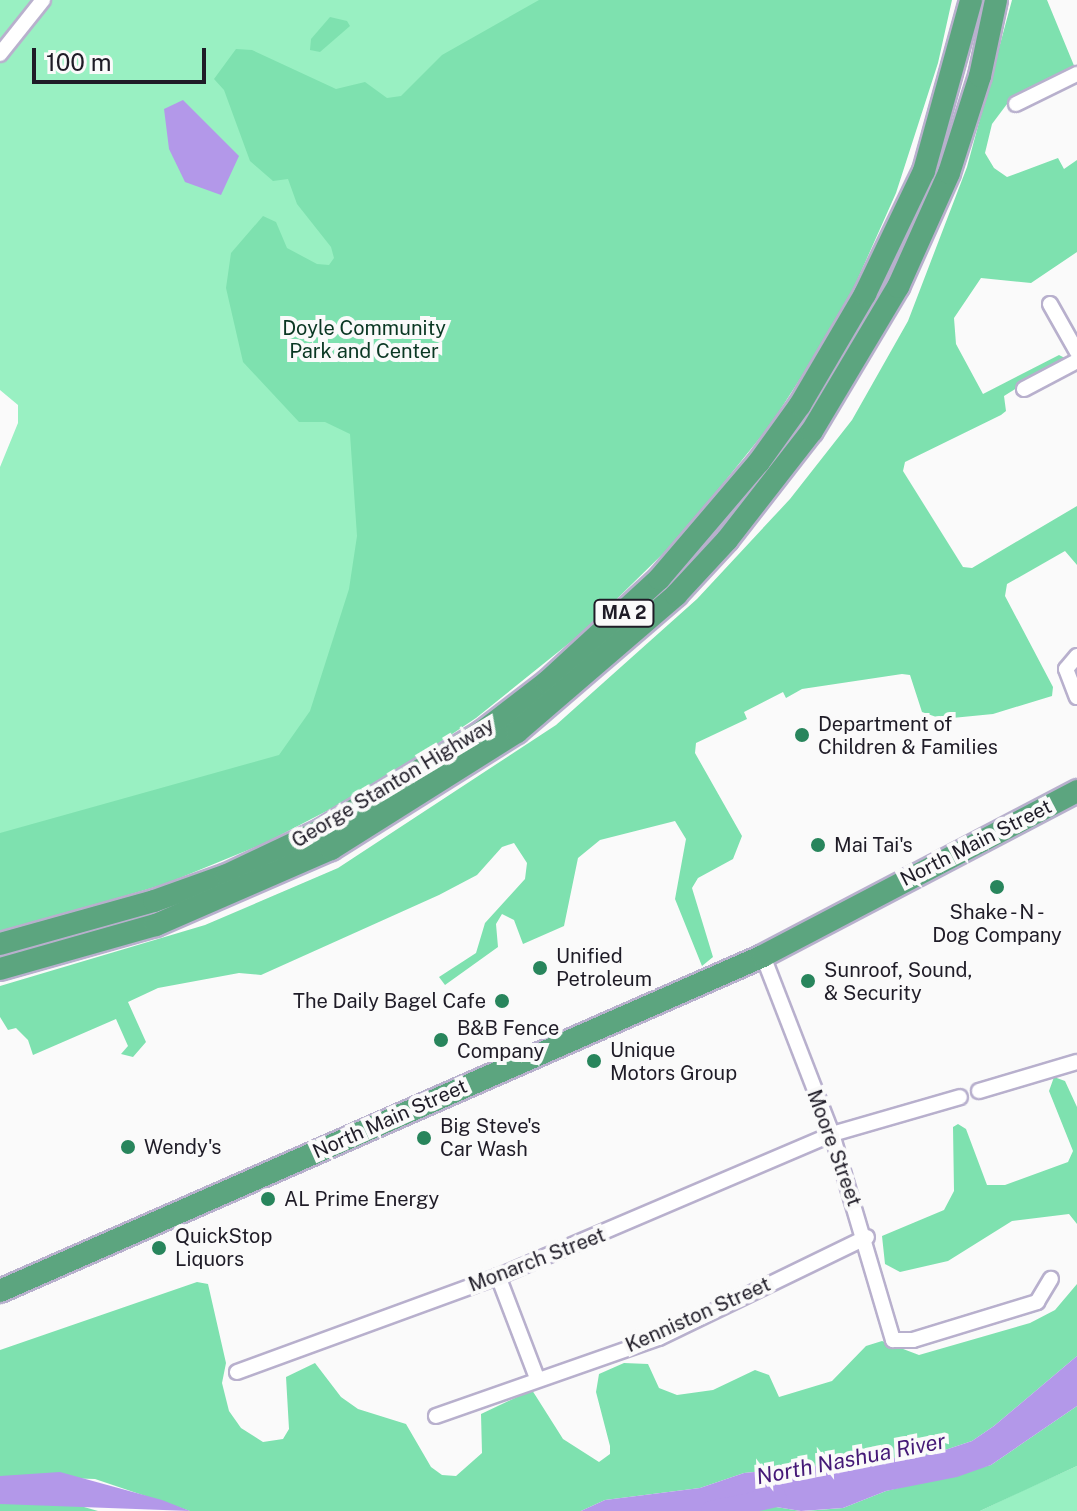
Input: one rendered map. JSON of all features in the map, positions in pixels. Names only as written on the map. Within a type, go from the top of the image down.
[{"type":"highway","name":"George Stanton Highway","points":[[0,944],[154,901],[227,875],[320,831],[482,732],[547,682],[659,579],[759,462],[865,294],[924,171],[971,0]]},
{"type":"highway","name":"George Stanton Highway","points":[[0,969],[156,925],[331,849],[517,732],[676,595],[727,540],[812,431],[898,287],[949,173],[980,76],[996,0]]},
{"type":"highway","name":"North Main Street","points":[[0,1291],[763,956],[1077,791]]},
{"type":"street","points":[[0,54],[43,0]]},
{"type":"street","points":[[1016,104],[1077,74]]},
{"type":"street","points":[[1050,304],[1077,352]]},
{"type":"street","points":[[1024,389],[1077,361]]},
{"type":"street","points":[[1072,661],[1077,697]]},
{"type":"street","name":"Moore Street","points":[[763,956],[832,1134],[867,1237],[887,1330],[897,1340],[913,1340],[1037,1302],[1051,1279]]},
{"type":"street","points":[[979,1091],[1077,1062]]},
{"type":"street","name":"Monarch Street","points":[[237,1372],[498,1276],[832,1134],[960,1097]]},
{"type":"street","name":"Kenniston Street","points":[[436,1416],[537,1378],[659,1338],[867,1237]]},
{"type":"street","points":[[498,1276],[537,1378]]},
{"type":"green space","name":"Doyle Community Park and Center","points":[[0,0],[948,0],[672,531],[0,916],[0,467],[18,423],[18,405],[0,390]]},
{"type":"green space","points":[[539,0],[952,0],[938,63],[896,193],[843,312],[771,424],[680,537],[583,632],[476,718],[373,787],[263,844],[165,884],[0,933],[0,833],[279,755],[310,711],[349,589],[357,536],[350,434],[325,422],[299,422],[243,362],[226,288],[231,253],[263,216],[276,222],[287,248],[317,264],[329,265],[334,258],[331,247],[297,204],[288,179],[273,181],[250,161],[224,90],[214,79],[236,49],[252,50],[336,89],[365,82],[387,98],[401,96],[442,55]]},
{"type":"green space","points":[[1012,0],[1047,0],[1075,68],[1010,100],[992,124],[985,153],[994,168],[1007,177],[1058,158],[1064,169],[1077,160],[1077,252],[1031,283],[981,278],[954,318],[956,344],[983,394],[1059,355],[1065,358],[1004,396],[1006,411],[1001,415],[905,462],[903,471],[963,567],[972,568],[1077,506],[1077,565],[1065,551],[1007,584],[1005,596],[1053,687],[1052,696],[993,714],[942,719],[922,712],[910,675],[902,674],[802,689],[786,698],[783,692],[744,712],[747,719],[696,743],[695,753],[742,836],[733,859],[698,878],[692,888],[713,957],[702,966],[675,899],[686,839],[675,821],[600,840],[578,858],[564,926],[523,944],[514,920],[502,914],[496,924],[498,947],[445,985],[439,977],[476,953],[485,923],[525,879],[527,863],[514,843],[502,847],[477,875],[439,895],[261,975],[239,973],[158,988],[128,1002],[146,1042],[133,1057],[121,1054],[128,1046],[116,1019],[33,1055],[28,1040],[16,1028],[8,1030],[0,1017],[0,986],[205,925],[338,868],[556,725],[697,599],[790,499],[852,420],[908,321],[967,167]]},
{"type":"green space","points":[[330,17],[347,21],[350,26],[320,52],[310,50],[311,39]]},
{"type":"green space","points":[[1054,1077],[1065,1081],[1077,1107],[1077,1224],[1069,1214],[1012,1221],[948,1261],[900,1272],[885,1264],[882,1236],[944,1210],[954,1191],[953,1127],[958,1124],[966,1129],[987,1185],[1005,1185],[1068,1162],[1073,1151],[1049,1091]]},
{"type":"green space","points":[[197,1282],[208,1284],[226,1363],[222,1383],[229,1411],[241,1428],[263,1442],[283,1439],[289,1429],[286,1377],[315,1363],[341,1397],[358,1409],[406,1424],[431,1467],[442,1475],[456,1476],[482,1453],[481,1414],[532,1390],[563,1439],[599,1462],[610,1454],[610,1446],[596,1392],[599,1374],[624,1363],[648,1364],[659,1388],[677,1395],[713,1390],[755,1370],[769,1375],[779,1397],[832,1381],[866,1346],[882,1341],[919,1355],[1030,1323],[1055,1310],[1077,1284],[1077,1356],[972,1441],[933,1454],[744,1473],[700,1488],[605,1500],[581,1511],[190,1511],[95,1479],[0,1476],[0,1350]]},
{"type":"green space","points":[[1077,1406],[1077,1466],[980,1511],[805,1511],[843,1508],[886,1491],[991,1465]]},
{"type":"green space","points":[[1077,1466],[1077,1511],[980,1511],[1024,1490]]},
{"type":"green space","points":[[739,1501],[801,1511],[710,1511]]},
{"type":"green space","points":[[70,1503],[98,1511],[0,1511],[0,1504]]},
{"type":"shaded area","points":[[183,100],[239,156],[221,195],[185,182],[169,149],[164,109]]},
{"type":"shaded area","points":[[1077,1356],[1077,1406],[991,1465],[957,1477],[886,1491],[843,1508],[801,1511],[739,1501],[710,1511],[581,1511],[605,1500],[700,1488],[744,1473],[933,1454],[972,1441]]},
{"type":"shaded area","points":[[60,1472],[162,1500],[190,1511],[0,1504],[0,1476]]},
{"type":"waterway","name":"North Nashua River","points":[[711,1511],[777,1497]]},
{"type":"place","name":"Department of Children & Families","points":[[802,735]]},
{"type":"place","name":"Mai Tai's","points":[[818,845]]},
{"type":"place","name":"Shake - N - Dog Company","points":[[997,887]]},
{"type":"place","name":"Unified Petroleum","points":[[540,968]]},
{"type":"place","name":"Sunroof, Sound, & Security","points":[[808,981]]},
{"type":"place","name":"The Daily Bagel Cafe","points":[[502,1001]]},
{"type":"place","name":"B&B Fence Company","points":[[441,1040]]},
{"type":"place","name":"Unique Motors Group","points":[[594,1061]]},
{"type":"place","name":"Big Steve's Car Wash","points":[[424,1138]]},
{"type":"place","name":"Wendy's","points":[[128,1147]]},
{"type":"place","name":"AL Prime Energy","points":[[268,1199]]},
{"type":"place","name":"QuickStop Liquors","points":[[159,1248]]}]
